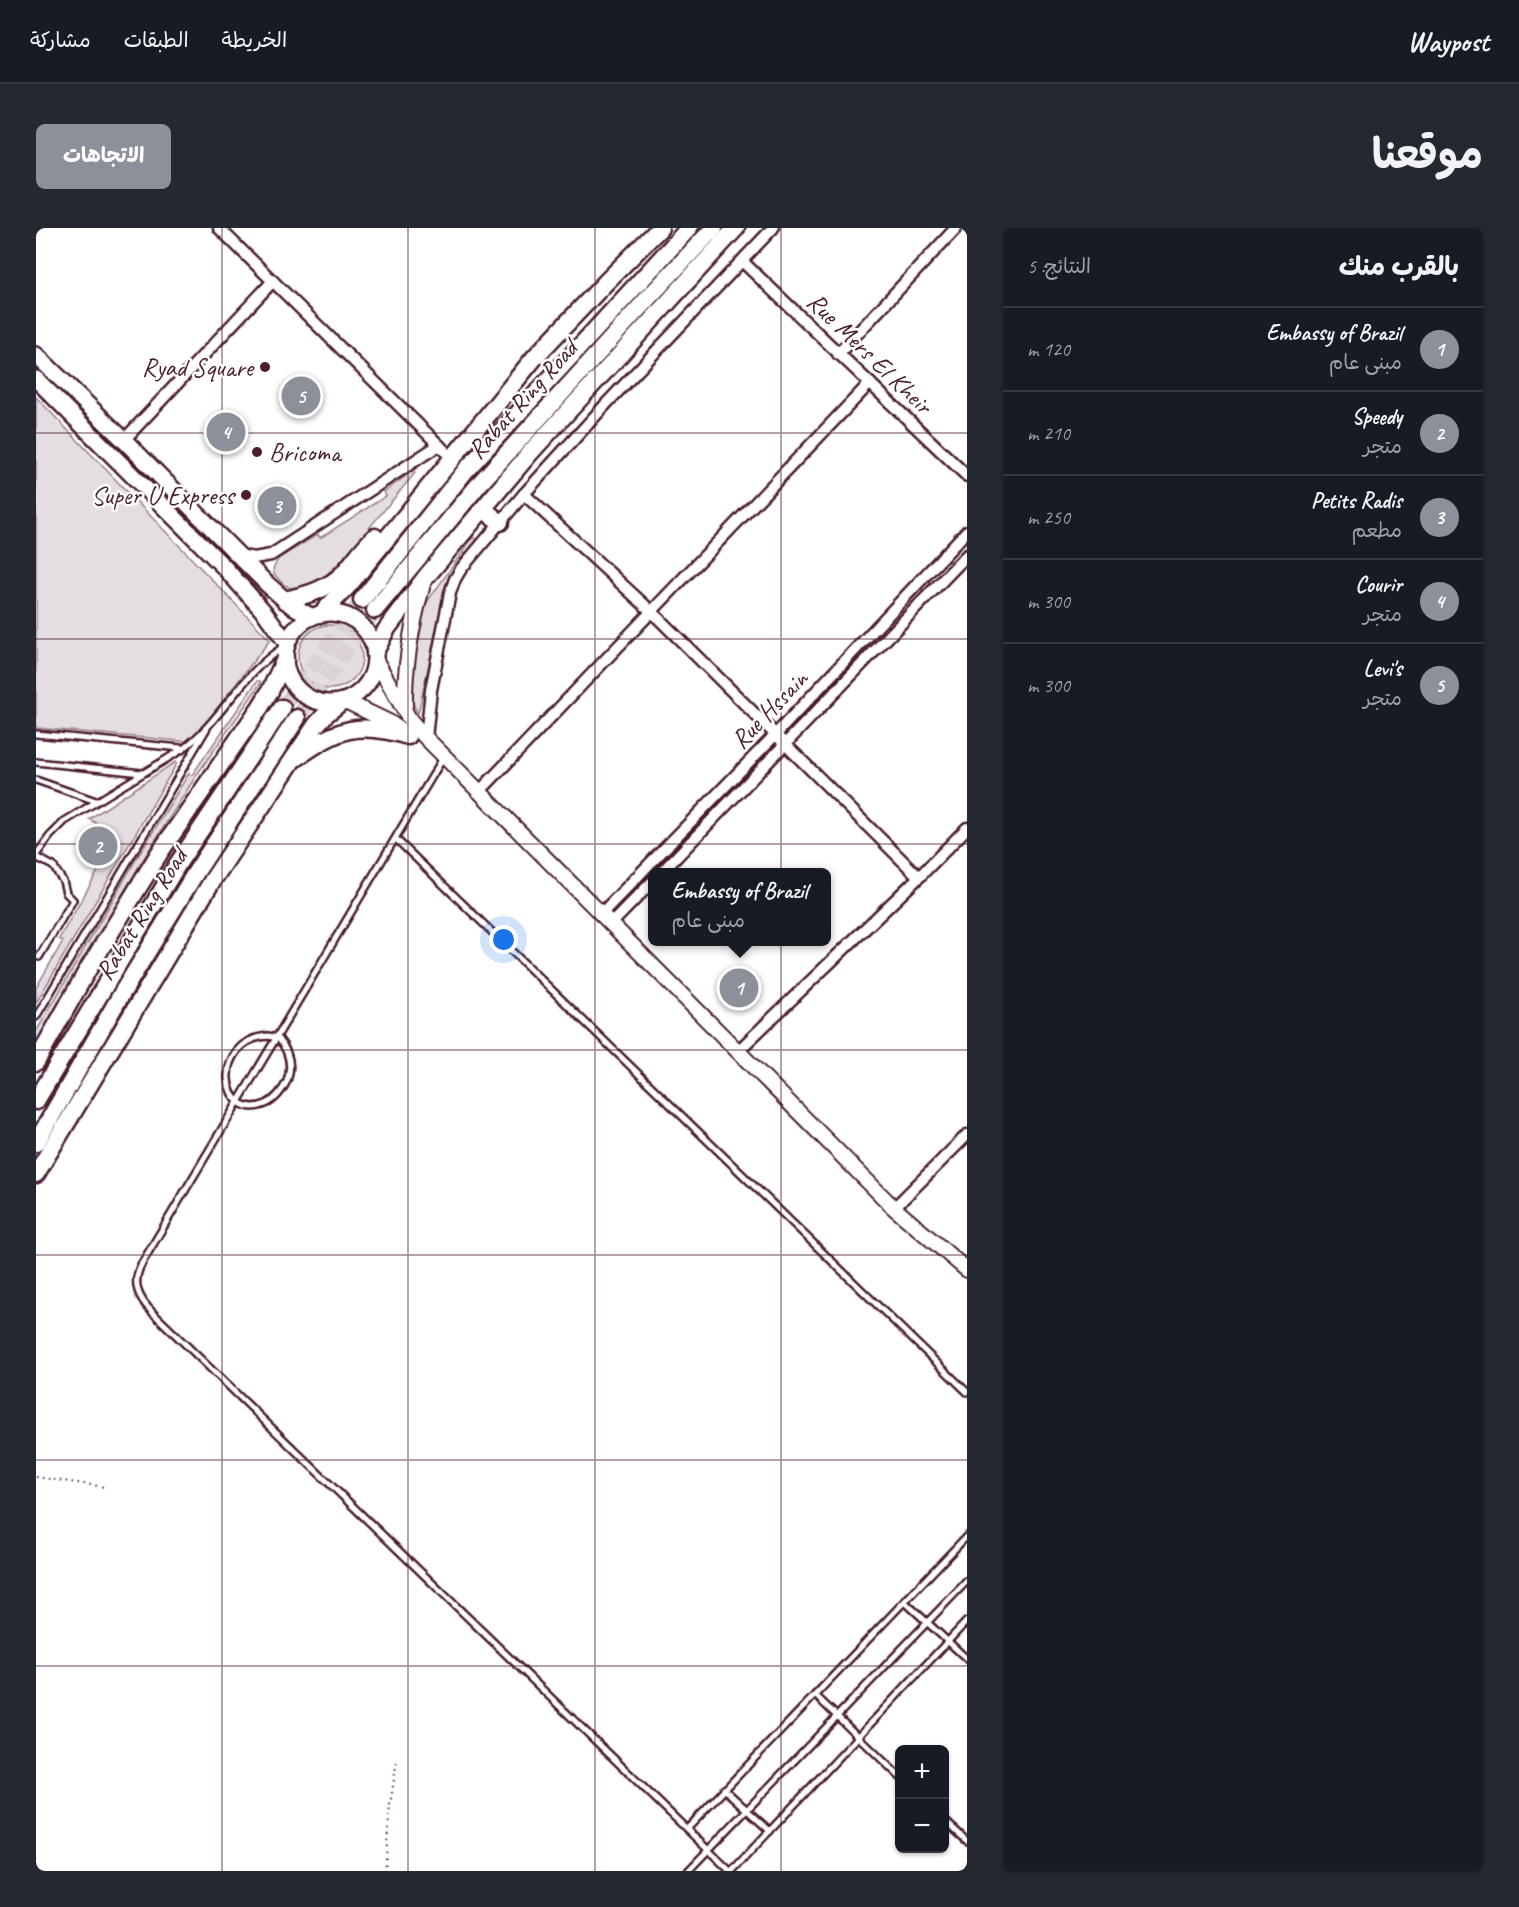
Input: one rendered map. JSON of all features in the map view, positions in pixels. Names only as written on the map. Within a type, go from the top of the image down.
[{"type":"highway","points":[[317,616],[349,585],[535,357],[644,236],[660,228]]},
{"type":"highway","name":"Rabat Ring Road","points":[[689,228],[466,470],[369,605],[641,305],[714,228]]},
{"type":"highway","points":[[375,655],[387,630],[425,578],[483,508],[529,454],[736,228]]},
{"type":"highway","points":[[483,508],[500,522]]},
{"type":"highway","points":[[285,600],[306,596],[326,586],[344,572],[371,541],[387,529],[397,526]]},
{"type":"highway","points":[[36,1062],[87,972],[160,852],[261,706],[270,691],[286,649]]},
{"type":"highway","points":[[36,1174],[212,881],[316,725],[343,701]]},
{"type":"highway","name":"Rabat Ring Road","points":[[36,1101],[179,862],[282,708]]},
{"type":"highway","name":"Rabat Ring Road","points":[[36,1143],[122,993],[196,872],[297,718]]},
{"type":"highway","points":[[290,763],[328,737],[351,729],[389,730],[408,736]]},
{"type":"main road","points":[[36,354],[267,584],[285,600],[317,616]]},
{"type":"main road","points":[[36,379],[224,567],[265,613],[286,649]]},
{"type":"main road","points":[[334,613],[356,621],[368,635],[375,655],[370,680],[354,696],[343,701],[318,702],[307,697],[298,690],[286,671],[286,649],[297,628],[317,616],[334,613]]},
{"type":"street","points":[[219,228],[452,458]]},
{"type":"street","points":[[426,738],[431,690],[450,593],[461,570],[524,494],[607,403],[773,228]]},
{"type":"street","points":[[838,354],[956,228]]},
{"type":"street","name":"Rue Mers El Kheir","points":[[743,262],[967,476]]},
{"type":"street","points":[[124,440],[273,281]]},
{"type":"street","points":[[480,791],[870,384]]},
{"type":"street","points":[[237,554],[254,558],[271,555],[439,445]]},
{"type":"street","points":[[524,494],[652,612],[919,877]]},
{"type":"street","name":"Rue Hssain","points":[[600,915],[775,735],[967,531]]},
{"type":"street","points":[[267,584],[265,569],[271,555]]},
{"type":"street","name":"Rue Hssain","points":[[667,868],[967,555]]},
{"type":"street","points":[[405,708],[404,688],[408,648],[425,578]]},
{"type":"street","points":[[375,655],[410,720],[426,738],[894,1208],[967,1270]]},
{"type":"street","points":[[343,701],[389,722],[408,736],[426,738]]},
{"type":"street","points":[[738,1051],[967,828]]},
{"type":"street","points":[[610,925],[648,886]]},
{"type":"street","points":[[894,1208],[967,1135]]},
{"type":"lane","points":[[36,1017],[207,728],[259,665],[286,649]]},
{"type":"lane","points":[[39,957],[73,900],[66,893],[63,880],[53,866],[36,856],[50,836],[96,801],[183,749],[207,728]]},
{"type":"lane","points":[[36,734],[183,749]]},
{"type":"lane","points":[[444,756],[140,1268],[136,1282],[139,1296],[149,1310],[731,1871],[967,1622]]},
{"type":"lane","points":[[36,762],[144,773]]},
{"type":"lane","points":[[36,780],[96,801]]},
{"type":"lane","points":[[396,839],[967,1392]]},
{"type":"lane","points":[[268,1036],[278,1038],[289,1058],[288,1076],[284,1087],[277,1096],[265,1104],[252,1106],[240,1102],[231,1091],[228,1082],[227,1072],[231,1059],[240,1047],[253,1039],[268,1036]]},
{"type":"lane","points":[[687,1829],[967,1536]]},
{"type":"lane","points":[[688,1871],[967,1581]]},
{"type":"lane","points":[[905,1602],[967,1659]]},
{"type":"lane","points":[[815,1695],[895,1772]]},
{"type":"lane","points":[[724,1789],[770,1831]]},
{"type":"lane","points":[[949,1824],[967,1841]]},
{"type":"path","points":[[36,1477],[105,1487]]},
{"type":"path","points":[[385,1871],[390,1805],[397,1760]]},
{"type":"shaded area","points":[[36,364],[268,597],[265,597],[36,369]]},
{"type":"shaded area","points":[[36,397],[270,640],[191,742],[36,728]]},
{"type":"shaded area","points":[[413,471],[415,473],[345,557],[326,575],[308,585],[290,588],[274,574],[273,569],[278,559],[318,534],[320,538],[386,496],[384,492]]},
{"type":"shaded area","points":[[473,537],[477,540],[447,582],[418,714],[408,694],[420,612]]},
{"type":"shaded area","points":[[324,625],[336,625],[353,634],[360,645],[362,657],[360,669],[353,680],[336,689],[324,689],[312,684],[303,675],[298,663],[298,651],[303,639],[312,630]]},
{"type":"shaded area","points":[[257,681],[261,683],[194,779],[141,863],[36,1043],[36,1032],[135,861],[189,773],[192,775]]},
{"type":"shaded area","points":[[175,762],[177,763],[36,1003],[36,988],[63,941],[59,939],[118,836],[89,819]]},
{"type":"tunnel","points":[[282,708],[362,600]]},
{"type":"tunnel","points":[[297,718],[375,610]]},
{"type":"place","name":"Ryad Square","points":[[265,367]]},
{"type":"place","name":"Levi's","points":[[301,396]]},
{"type":"place","name":"Courir","points":[[226,432]]},
{"type":"place","name":"Bricoma","points":[[257,452]]},
{"type":"place","name":"Super U Express","points":[[246,495]]},
{"type":"place","name":"Petits Radis","points":[[277,506]]},
{"type":"place","name":"Speedy","points":[[98,846]]},
{"type":"place","name":"Embassy of Brazil","points":[[739,988]]}]
